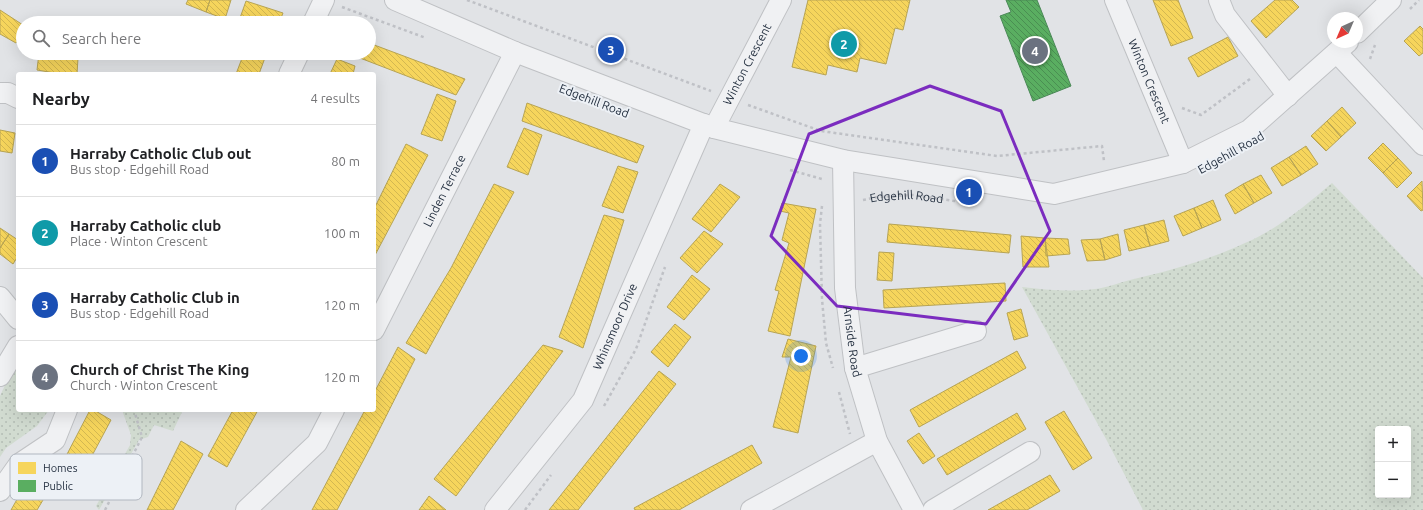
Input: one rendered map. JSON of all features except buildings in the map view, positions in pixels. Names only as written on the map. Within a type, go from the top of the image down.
[{"type":"street","points":[[316,16],[324,0]]},
{"type":"street","name":"Edgehill Road","points":[[394,0],[515,52],[709,126],[843,160],[1054,194],[1184,163],[1249,130],[1341,48]]},
{"type":"street","name":"Winton Crescent","points":[[709,126],[729,98],[781,0]]},
{"type":"street","name":"Winton Crescent","points":[[1116,0],[1184,163]]},
{"type":"street","points":[[1219,0],[1225,15],[1288,96]]},
{"type":"street","points":[[1363,27],[1391,0]]},
{"type":"street","points":[[1343,48],[1356,74],[1423,145]]},
{"type":"street","name":"Linden Terrace","points":[[376,326],[515,52]]},
{"type":"street","points":[[290,72],[296,60]]},
{"type":"street","points":[[0,94],[8,93],[16,97]]},
{"type":"street","name":"Whinsmoor Drive","points":[[495,510],[583,400],[709,126]]},
{"type":"street","name":"Arnside Road","points":[[843,160],[845,288],[855,368],[877,441],[914,510]]},
{"type":"street","points":[[0,297],[16,317]]},
{"type":"street","points":[[855,368],[976,331]]},
{"type":"street","points":[[0,376],[16,349]]},
{"type":"street","points":[[34,454],[55,440],[66,412]]},
{"type":"street","points":[[246,510],[317,443],[333,412]]},
{"type":"street","points":[[751,510],[877,441]]},
{"type":"street","points":[[933,510],[1030,452]]},
{"type":"street","points":[[0,491],[10,477]]},
{"type":"path","points":[[324,0],[367,16]]},
{"type":"path","points":[[467,0],[821,131],[997,156],[1102,146],[1108,181]]},
{"type":"path","points":[[1409,9],[1419,0]]},
{"type":"path","points":[[376,19],[426,38]]},
{"type":"path","points":[[1356,74],[1371,58],[1376,42]]},
{"type":"path","points":[[1156,97],[1201,115],[1266,68]]},
{"type":"path","points":[[785,168],[822,179],[822,186]]},
{"type":"path","name":"Edgehill Road","points":[[844,203],[878,197],[913,195],[983,205]]},
{"type":"path","points":[[133,454],[142,437],[135,412]]},
{"type":"path","points":[[105,510],[110,500]]},
{"type":"highlighted area","points":[[930,86],[1001,111],[1050,231],[986,324],[837,306],[771,236],[809,134]]},
{"type":"shaded area","points":[[1332,183],[1423,278],[1423,510],[1143,510],[1106,439],[1022,287],[1049,290],[1086,290],[1108,287],[1159,273],[1217,255],[1231,249],[1269,231]]},
{"type":"shaded area","points":[[16,368],[16,412],[48,412],[37,426],[6,448],[0,457],[0,396],[11,372]]},
{"type":"shaded area","points":[[182,412],[173,431],[154,425],[148,437],[139,440],[131,454],[125,454],[130,445],[131,435],[123,413]]},
{"type":"shaded area","points":[[99,500],[105,500],[99,510],[96,506]]},
{"type":"place","name":"Harraby Catholic club","points":[[844,44]]},
{"type":"place","name":"Harraby Catholic Club in","points":[[611,50]]},
{"type":"place","name":"Church of Christ The King","points":[[1035,51]]},
{"type":"place","name":"Harraby Catholic Club out","points":[[969,192]]}]
